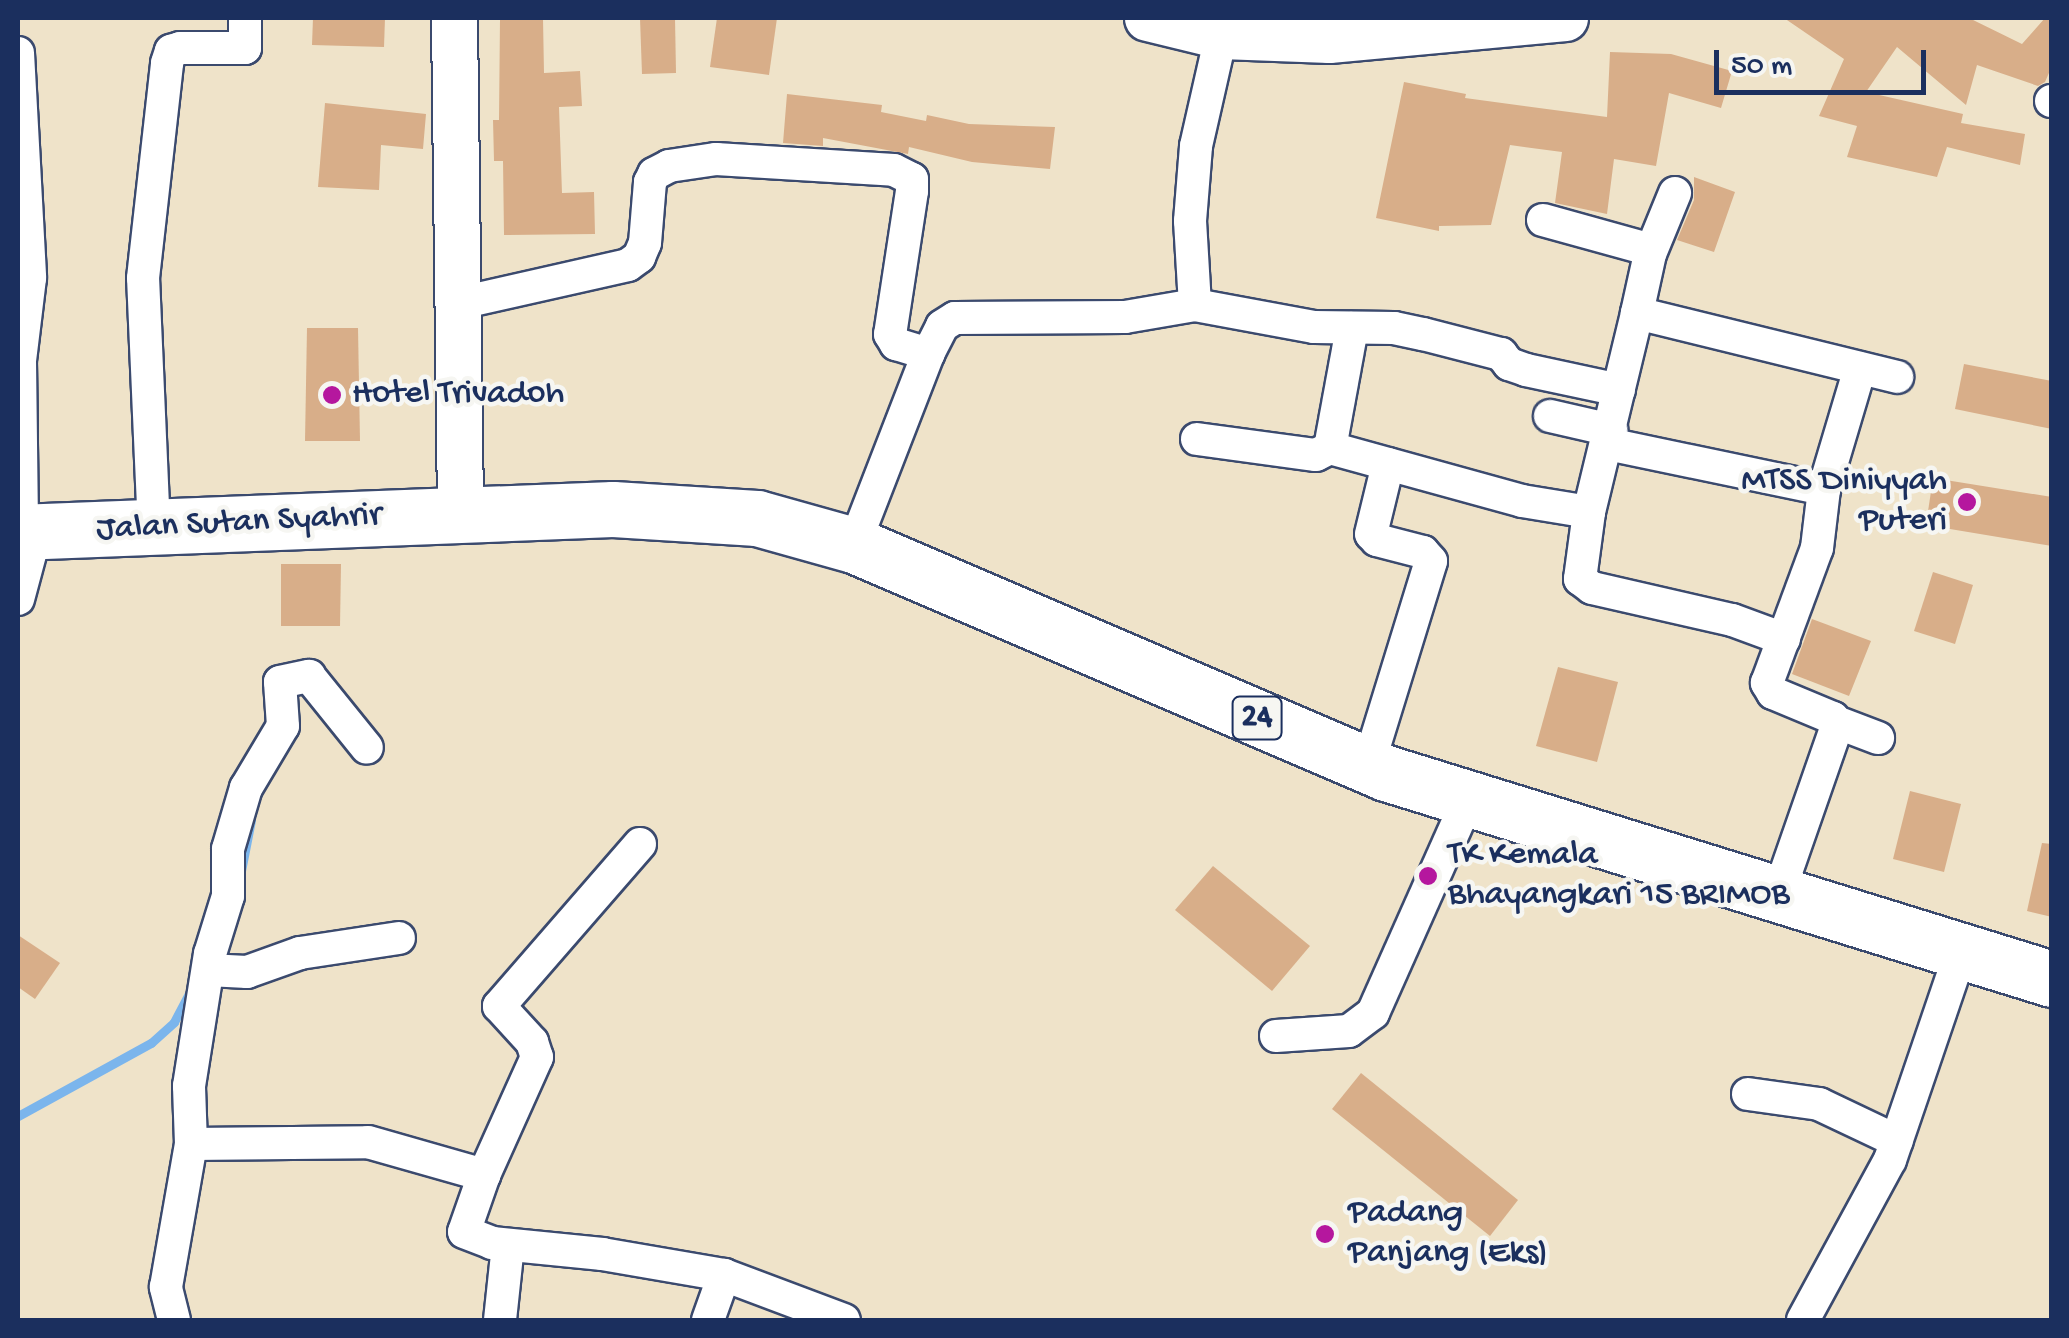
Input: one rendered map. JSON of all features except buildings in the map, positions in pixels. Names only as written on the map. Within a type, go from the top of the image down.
[{"type":"highway","name":"Jalan Sutan Syahrir","points":[[25,532],[460,512]]},
{"type":"highway","name":"24","points":[[460,512],[710,512],[806,529],[854,545],[1368,766],[2052,979]]},
{"type":"main road","points":[[454,18],[460,512]]},
{"type":"main road","points":[[1147,18],[1222,36],[1330,40],[1565,18]]},
{"type":"street","points":[[154,529],[142,278],[167,63],[171,51],[180,48],[245,48],[245,18]]},
{"type":"street","points":[[1195,304],[1190,221],[1196,146],[1222,36]]},
{"type":"street","points":[[18,53],[30,278],[20,361],[25,532],[18,599]]},
{"type":"street","points":[[460,303],[628,265],[639,257],[645,243],[650,182],[654,174],[669,166],[716,158],[894,170],[912,179],[912,191],[890,334],[896,344],[928,354]]},
{"type":"street","points":[[1676,193],[1651,250],[1578,572],[1584,584],[1732,620],[1784,639]]},
{"type":"street","points":[[1543,220],[1651,250]]},
{"type":"street","points":[[854,545],[928,354],[942,326],[955,318],[1125,317],[1195,304],[1314,326],[1423,334],[1502,354],[1514,366],[1526,370],[1619,390]]},
{"type":"street","points":[[1637,314],[1897,377]]},
{"type":"street","points":[[1330,448],[1352,328]]},
{"type":"street","points":[[1860,368],[1824,488],[1817,548],[1768,688],[1878,738]]},
{"type":"street","points":[[1550,416],[1610,437],[1824,488]]},
{"type":"street","points":[[1197,439],[1316,455],[1330,448],[1522,501],[1589,512]]},
{"type":"street","points":[[1368,766],[1431,561],[1423,552],[1373,538],[1388,464]]},
{"type":"street","points":[[174,1320],[166,1287],[191,1144],[189,1086],[208,970],[226,908],[227,858],[237,812],[246,788],[283,726],[280,682],[309,676],[367,748]]},
{"type":"street","points":[[1778,896],[1836,722]]},
{"type":"street","points":[[1276,1036],[1349,1031],[1373,1013],[1468,800]]},
{"type":"street","points":[[640,844],[499,1006],[532,1042],[537,1056],[484,1174],[464,1232],[508,1245],[634,1258],[724,1275],[844,1320]]},
{"type":"street","points":[[208,970],[247,972],[300,952],[399,938]]},
{"type":"street","points":[[1804,1320],[1898,1141],[1962,949]]},
{"type":"street","points":[[1748,1094],[1819,1104],[1898,1141]]},
{"type":"street","points":[[191,1144],[368,1142],[484,1174]]},
{"type":"street","points":[[500,1320],[508,1245]]},
{"type":"street","points":[[708,1320],[724,1275]]},
{"type":"waterway","points":[[241,871],[251,820]]},
{"type":"waterway","points":[[18,1116],[151,1043],[174,1022],[194,984]]},
{"type":"place","name":"Hotel Trivadoh","points":[[332,395]]},
{"type":"place","name":"MTSS Diniyyah Puteri","points":[[1967,502]]},
{"type":"place","name":"TK Kemala Bhayangkari 15 BRIMOB","points":[[1428,876]]},
{"type":"place","name":"Padang Panjang (Eks)","points":[[1325,1234]]}]
